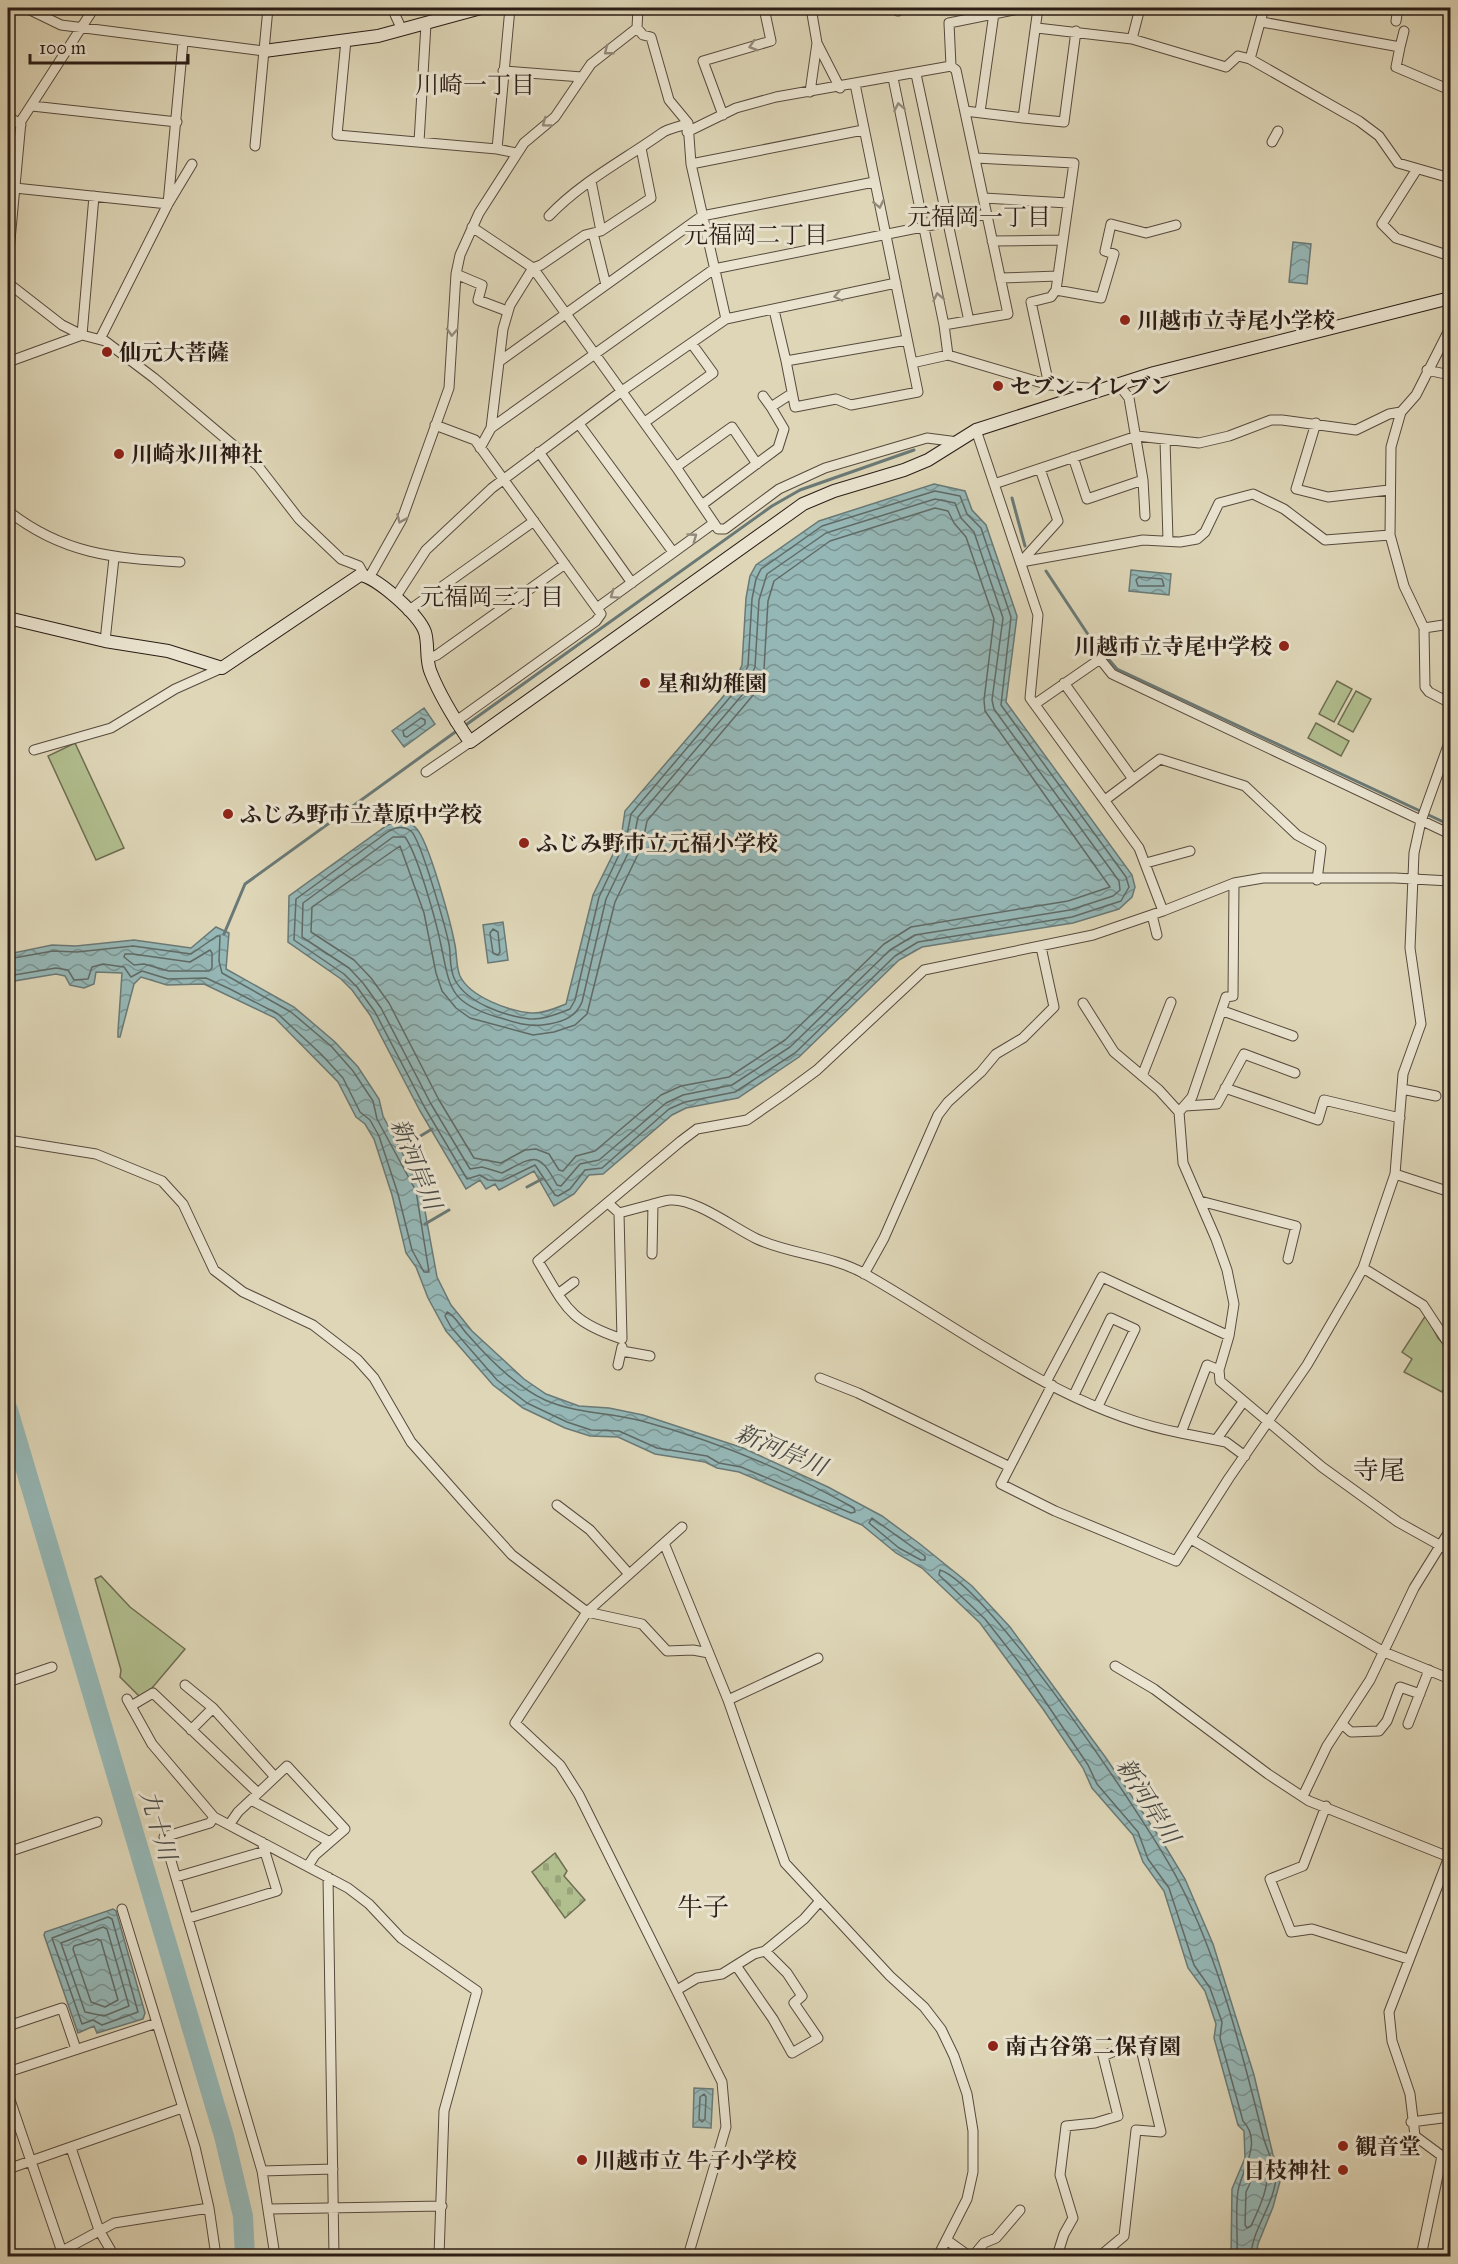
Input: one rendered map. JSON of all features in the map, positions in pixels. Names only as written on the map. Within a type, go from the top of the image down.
[{"type":"street","points":[[26,8],[61,25],[264,51],[402,30],[480,8]]},
{"type":"street","points":[[8,260],[21,124],[94,8]]},
{"type":"street","points":[[255,146],[268,8]]},
{"type":"street","points":[[392,8],[402,30]]},
{"type":"street","points":[[497,149],[510,8]]},
{"type":"street","points":[[638,8],[637,28],[643,35],[651,37],[669,100],[688,128],[691,164],[726,319]]},
{"type":"street","points":[[723,115],[703,61],[771,41],[764,8]]},
{"type":"street","points":[[811,8],[817,43],[840,88]]},
{"type":"street","points":[[944,325],[1008,314],[956,70],[951,66],[949,23],[1024,8]]},
{"type":"street","points":[[1023,117],[1038,8]]},
{"type":"street","points":[[1132,39],[1140,8]]},
{"type":"street","points":[[1250,59],[1262,22],[1261,8]]},
{"type":"street","points":[[1396,21],[1398,8]]},
{"type":"street","points":[[980,111],[994,13]]},
{"type":"street","points":[[1262,22],[1400,47]]},
{"type":"street","points":[[419,142],[426,24]]},
{"type":"street","points":[[367,576],[402,519],[448,388],[456,274],[460,255],[472,227],[516,153],[533,132],[555,117],[591,64],[637,28]]},
{"type":"street","points":[[1036,28],[1132,39],[1226,67],[1238,56],[1250,59],[1359,121],[1379,136],[1392,159],[1450,178]]},
{"type":"street","points":[[965,111],[1064,122],[1076,31]]},
{"type":"street","points":[[1404,31],[1396,67],[1450,90]]},
{"type":"street","points":[[346,40],[337,135],[497,149],[516,153]]},
{"type":"street","points":[[100,339],[163,219],[168,204],[183,42]]},
{"type":"street","points":[[810,92],[817,43]]},
{"type":"street","points":[[549,216],[627,154],[641,148],[662,132],[688,128],[736,108],[951,66]]},
{"type":"street","points":[[503,71],[582,77]]},
{"type":"street","points":[[916,74],[969,321]]},
{"type":"street","points":[[893,78],[944,325],[948,355]]},
{"type":"street","points":[[774,310],[795,407],[836,399],[851,405],[918,392],[855,84]]},
{"type":"street","points":[[32,106],[177,122]]},
{"type":"street","points":[[8,116],[21,124]]},
{"type":"street","points":[[691,164],[863,130]]},
{"type":"street","points":[[1272,142],[1278,131]]},
{"type":"street","points":[[480,448],[491,428],[507,311],[533,268],[585,235],[597,232],[651,198],[641,148]]},
{"type":"street","points":[[976,158],[1074,163],[1056,290],[1051,297],[1031,302],[1048,386]]},
{"type":"street","points":[[168,204],[192,164]]},
{"type":"street","points":[[1417,169],[1382,224],[1395,238],[1447,255],[1450,245]]},
{"type":"street","points":[[591,181],[606,285]]},
{"type":"street","points":[[500,362],[702,216],[874,182]]},
{"type":"street","points":[[15,188],[168,204]]},
{"type":"street","points":[[82,335],[94,196]]},
{"type":"street","points":[[984,198],[1068,203]]},
{"type":"street","points":[[491,428],[714,268],[987,214]]},
{"type":"street","points":[[1056,290],[1101,298],[1114,254],[1105,251],[1111,224],[1146,233],[1176,225]]},
{"type":"street","points":[[472,227],[533,268],[645,422],[718,529],[725,529],[778,489],[825,468],[927,438],[958,442]]},
{"type":"street","points":[[992,241],[1063,240]]},
{"type":"street","points":[[456,274],[482,285],[478,300],[507,311]]},
{"type":"street","points":[[1000,278],[1058,276]]},
{"type":"street","points":[[8,283],[62,325],[82,335],[100,339],[154,378],[258,466],[299,519],[342,559],[359,566],[367,576],[395,598],[425,632],[429,670],[455,722],[470,742]]},
{"type":"street","points":[[395,598],[426,550],[502,479],[622,391],[726,319],[896,283]]},
{"type":"street","points":[[426,772],[803,504],[834,491],[904,470],[928,460],[976,430],[1166,370],[1450,298]]},
{"type":"street","points":[[1450,328],[1416,395],[1401,412],[1391,447],[1389,490],[1390,535],[1404,586],[1424,628],[1425,687],[1429,692],[1450,703]]},
{"type":"street","points":[[8,362],[82,335]]},
{"type":"street","points":[[786,361],[907,340]]},
{"type":"street","points":[[645,422],[713,373],[692,344]]},
{"type":"street","points":[[1439,347],[1450,350]]},
{"type":"street","points":[[912,363],[948,355],[1048,386],[1106,389]]},
{"type":"street","points":[[1427,370],[1450,375]]},
{"type":"street","points":[[1119,385],[1129,398],[1137,436],[1145,516]]},
{"type":"street","points":[[771,407],[791,394]]},
{"type":"street","points":[[703,504],[778,448],[784,429],[763,396]]},
{"type":"street","points":[[994,484],[1137,436],[1200,443],[1229,436],[1270,420],[1316,423],[1356,430],[1389,414],[1401,412]]},
{"type":"street","points":[[1316,423],[1296,489],[1328,497],[1389,490]]},
{"type":"street","points":[[579,424],[673,552]]},
{"type":"street","points":[[435,425],[475,440],[601,614],[596,621],[455,722]]},
{"type":"street","points":[[676,467],[732,427],[757,464]]},
{"type":"street","points":[[976,430],[1038,615],[1030,698],[1105,800],[1146,863],[1163,911]]},
{"type":"street","points":[[1165,440],[1168,540]]},
{"type":"street","points":[[540,452],[632,583]]},
{"type":"street","points":[[1073,457],[1087,499],[1143,480]]},
{"type":"street","points":[[1021,562],[1058,521],[1040,469]]},
{"type":"street","points":[[1021,562],[1143,540],[1180,542],[1197,539],[1205,532],[1219,503],[1253,494],[1284,509],[1325,540],[1390,535]]},
{"type":"street","points":[[8,511],[38,532],[79,549],[114,558],[180,562]]},
{"type":"street","points":[[408,611],[534,521]]},
{"type":"street","points":[[597,608],[714,523]]},
{"type":"street","points":[[105,641],[114,558]]},
{"type":"street","points":[[427,659],[437,655],[565,564]]},
{"type":"street","points":[[34,750],[111,728],[175,690],[222,668],[360,575],[367,576]]},
{"type":"street","points":[[8,618],[105,641],[168,651],[222,668]]},
{"type":"street","points":[[1424,628],[1450,624]]},
{"type":"street","points":[[1035,704],[1100,659],[1112,674],[1450,834]]},
{"type":"street","points":[[1064,683],[1133,779]]},
{"type":"street","points":[[1229,1336],[1101,1277],[1001,1484],[1055,1511],[1176,1561],[1307,1365],[1363,1268],[1395,1174],[1403,1074],[1421,1024],[1410,948],[1414,853],[1421,821],[1446,769],[1450,740]]},
{"type":"street","points":[[1105,800],[1160,759],[1245,786],[1297,835],[1321,848],[1317,880]]},
{"type":"street","points":[[1146,863],[1190,851]]},
{"type":"street","points":[[621,1339],[580,1322],[558,1294],[538,1261],[697,1129],[747,1120],[817,1070],[924,970],[1093,935],[1234,883],[1263,879],[1450,881]]},
{"type":"street","points":[[1234,883],[1233,996],[1226,997],[1192,1097],[1182,1109],[1183,1163],[1216,1239],[1231,1286],[1234,1304],[1229,1336],[1219,1370],[1220,1381],[1322,1467],[1398,1522],[1450,1551]]},
{"type":"street","points":[[1152,915],[1156,935]]},
{"type":"street","points":[[864,1274],[884,1238],[938,1115],[996,1054],[1023,1038],[1054,1007],[1041,947]]},
{"type":"street","points":[[1142,1076],[1171,1002]]},
{"type":"street","points":[[1083,1003],[1114,1052],[1182,1109],[1216,1104],[1244,1054],[1295,1073]]},
{"type":"street","points":[[1223,1011],[1293,1036]]},
{"type":"street","points":[[1226,1088],[1318,1119],[1324,1100],[1400,1118]]},
{"type":"street","points":[[1402,1089],[1437,1096]]},
{"type":"street","points":[[8,1140],[96,1154],[162,1181],[183,1204],[214,1270],[243,1292],[313,1325],[357,1359],[374,1378],[411,1442],[512,1555],[587,1612],[642,1624],[667,1651],[693,1650],[709,1653]]},
{"type":"street","points":[[1395,1174],[1450,1191]]},
{"type":"street","points":[[619,1213],[670,1200],[687,1202],[758,1239],[788,1250],[836,1260],[864,1274],[970,1340],[1049,1383],[1098,1406],[1148,1427],[1226,1442],[1245,1456]]},
{"type":"street","points":[[1200,1201],[1296,1226],[1288,1259]]},
{"type":"street","points":[[608,1203],[619,1213],[622,1350],[618,1365]]},
{"type":"street","points":[[652,1254],[653,1204]]},
{"type":"street","points":[[1363,1268],[1423,1305],[1450,1346]]},
{"type":"street","points":[[558,1294],[573,1282]]},
{"type":"street","points":[[1074,1395],[1111,1318],[1135,1329],[1098,1406]]},
{"type":"street","points":[[622,1350],[650,1356]]},
{"type":"street","points":[[1181,1433],[1207,1365],[1219,1370]]},
{"type":"street","points":[[820,1378],[858,1393],[1008,1466]]},
{"type":"street","points":[[1216,1440],[1243,1402]]},
{"type":"street","points":[[556,1505],[590,1530],[629,1574]]},
{"type":"street","points":[[682,1527],[587,1612],[515,1723],[560,1765],[579,1795],[715,2065],[725,2097],[726,2127],[688,2256]]},
{"type":"street","points":[[1303,1796],[1327,1746],[1384,1652],[1414,1588],[1450,1530]]},
{"type":"street","points":[[1191,1539],[1384,1652],[1450,1679]]},
{"type":"street","points":[[664,1543],[728,1700],[785,1863],[924,2007],[941,2029],[954,2056],[967,2094],[973,2131],[973,2172],[967,2199],[948,2241],[938,2256]]},
{"type":"street","points":[[728,1700],[818,1658]]},
{"type":"street","points":[[1115,1666],[1154,1689],[1268,1774],[1303,1796],[1450,1856],[1389,2012],[1392,2041],[1410,2094],[1415,2136],[1442,2156],[1421,2256]]},
{"type":"street","points":[[8,1682],[52,1667]]},
{"type":"street","points":[[1408,1724],[1429,1670]]},
{"type":"street","points":[[185,1685],[213,1708],[275,1777]]},
{"type":"street","points":[[1342,1724],[1351,1732],[1379,1731],[1387,1721],[1400,1687],[1420,1694]]},
{"type":"street","points":[[330,1842],[254,1797],[153,1692],[129,1702],[152,1744],[214,1817],[264,1846],[328,1877],[369,1904],[401,1938],[477,1991],[444,2111],[439,2256]]},
{"type":"street","points":[[191,1730],[213,1708]]},
{"type":"street","points":[[229,1825],[254,1797],[287,1766],[345,1829],[315,1855],[308,1866]]},
{"type":"street","points":[[1326,1806],[1303,1866],[1270,1880],[1291,1932],[1311,1929],[1408,1959]]},
{"type":"street","points":[[214,1817],[210,1823],[164,1837],[262,2171],[270,2209],[275,2256]]},
{"type":"street","points":[[8,1852],[97,1822]]},
{"type":"street","points":[[176,1877],[264,1846]]},
{"type":"street","points":[[189,1918],[277,1891],[264,1846]]},
{"type":"street","points":[[328,1877],[334,2256]]},
{"type":"street","points":[[676,1990],[697,1978],[722,1974],[737,1967],[754,1954],[765,1951],[804,1919],[820,1901]]},
{"type":"street","points":[[122,1909],[182,2108],[209,2208],[216,2256]]},
{"type":"street","points":[[737,1967],[773,2019],[792,2053],[818,2038],[794,2003],[802,1996],[787,1973],[765,1951]]},
{"type":"street","points":[[8,2026],[62,2008],[76,2049]]},
{"type":"street","points":[[8,2072],[157,2023]]},
{"type":"street","points":[[1057,2256],[1064,2234],[1073,2218],[1060,2175],[1066,2126],[1095,2123],[1118,2115],[1103,2056],[1139,2041],[1161,2132],[1136,2130],[1124,2236],[1100,2256]]},
{"type":"street","points":[[8,2094],[58,2254],[99,2230],[122,2221],[209,2208]]},
{"type":"street","points":[[8,2169],[182,2108]]},
{"type":"street","points":[[1412,2122],[1450,2117]]},
{"type":"street","points":[[71,2148],[99,2230],[114,2256]]},
{"type":"street","points":[[262,2171],[333,2169]]},
{"type":"street","points":[[270,2209],[442,2206]]},
{"type":"street","points":[[948,2241],[971,2256],[984,2243],[996,2238],[1020,2210]]},
{"type":"green space","points":[[1337,681],[1352,689],[1334,722],[1319,714]]},
{"type":"green space","points":[[1356,691],[1371,699],[1353,732],[1338,724]]},
{"type":"green space","points":[[1316,723],[1349,741],[1341,756],[1308,738]]},
{"type":"green space","points":[[75,743],[124,848],[96,860],[48,756]]},
{"type":"green space","points":[[1426,1315],[1438,1338],[1450,1351],[1450,1374],[1442,1392],[1404,1372],[1412,1359],[1402,1352]]},
{"type":"green space","points":[[101,1576],[130,1607],[185,1649],[152,1688],[140,1697],[120,1677],[121,1670],[95,1579]]},
{"type":"green space","points":[[555,1853],[567,1871],[564,1876],[585,1900],[565,1918],[532,1872]]},
{"type":"water","points":[[1293,242],[1311,244],[1307,284],[1289,282]]},
{"type":"water","points":[[934,484],[965,491],[972,510],[986,525],[1017,616],[1006,702],[1132,875],[1135,887],[1132,897],[1119,909],[1073,923],[922,947],[899,960],[799,1057],[738,1098],[686,1108],[672,1115],[603,1174],[589,1175],[574,1194],[554,1206],[534,1171],[499,1190],[495,1184],[486,1189],[480,1180],[466,1189],[420,1111],[370,1015],[352,990],[341,979],[288,942],[289,896],[386,826],[398,822],[409,823],[421,836],[433,865],[453,934],[457,965],[465,984],[491,1002],[522,1012],[540,1013],[566,1004],[593,895],[621,838],[625,811],[733,685],[742,665],[746,598],[750,576],[756,565],[819,521]]},
{"type":"water","points":[[1131,570],[1171,574],[1169,595],[1129,591]]},
{"type":"water","points":[[424,708],[435,724],[404,747],[392,731]]},
{"type":"water","points":[[503,922],[508,960],[488,963],[483,925]]},
{"type":"water","points":[[216,927],[229,933],[226,969],[294,1007],[335,1042],[358,1067],[379,1099],[383,1116],[421,1189],[437,1277],[451,1305],[472,1331],[524,1379],[546,1394],[579,1406],[609,1408],[643,1415],[743,1448],[828,1487],[882,1516],[920,1544],[972,1586],[1010,1627],[1106,1758],[1162,1841],[1185,1879],[1213,1944],[1254,2075],[1273,2155],[1282,2174],[1256,2256],[1231,2256],[1232,2189],[1245,2158],[1244,2131],[1238,2125],[1214,2038],[1216,2024],[1205,1991],[1188,1968],[1164,1891],[1143,1862],[1133,1835],[1092,1788],[1083,1768],[1043,1709],[980,1623],[922,1568],[896,1553],[862,1525],[739,1472],[717,1468],[705,1462],[655,1454],[618,1437],[590,1436],[565,1428],[523,1408],[493,1385],[446,1331],[428,1298],[416,1267],[406,1253],[392,1195],[374,1139],[365,1124],[356,1117],[338,1082],[275,1018],[204,984],[167,985],[141,977],[134,984],[120,1037],[118,1037],[122,973],[96,972],[94,984],[84,988],[70,985],[65,976],[56,974],[8,982],[8,954],[52,945],[76,946],[134,940],[191,948]]},
{"type":"water","points":[[113,1909],[116,1911],[145,2013],[143,2019],[97,2033],[94,2026],[78,2033],[44,1935],[45,1932]]},
{"type":"water","points":[[694,2088],[713,2089],[711,2128],[693,2127]]},
{"type":"waterway","points":[[463,727],[772,506],[800,490],[914,450]]},
{"type":"waterway","points":[[1012,498],[1025,546]]},
{"type":"waterway","points":[[1046,571],[1091,639],[1117,669],[1450,825]]},
{"type":"waterway","points":[[224,934],[245,884],[458,730]]},
{"type":"waterway","name":"新河岸川","points":[[399,1149],[432,1129]]},
{"type":"waterway","points":[[527,1187],[542,1179]]},
{"type":"waterway","name":"新河岸川","points":[[425,1224],[449,1210]]},
{"type":"waterway","name":"九十川","points":[[8,1410],[224,2136],[243,2216],[245,2256]]},
{"type":"place","name":"川越市立寺尾小学校","points":[[1125,320]]},
{"type":"place","name":"仙元大菩薩","points":[[107,352]]},
{"type":"place","name":"セブン-イレブン","points":[[998,386]]},
{"type":"place","name":"川崎氷川神社","points":[[119,454]]},
{"type":"place","name":"川越市立寺尾中学校","points":[[1284,646]]},
{"type":"place","name":"星和幼稚園","points":[[645,683]]},
{"type":"place","name":"ふじみ野市立葦原中学校","points":[[228,814]]},
{"type":"place","name":"ふじみ野市立元福小学校","points":[[524,843]]},
{"type":"place","name":"南古谷第二保育園","points":[[993,2046]]},
{"type":"place","name":"観音堂","points":[[1343,2146]]},
{"type":"place","name":"川越市立 牛子小学校","points":[[582,2160]]},
{"type":"place","name":"日枝神社","points":[[1343,2170]]},
{"type":"district","name":"川崎一丁目","points":[[475,85]]},
{"type":"district","name":"元福岡一丁目","points":[[979,217]]},
{"type":"district","name":"元福岡二丁目","points":[[756,235]]},
{"type":"district","name":"元福岡三丁目","points":[[492,597]]},
{"type":"district","name":"寺尾","points":[[1379,1470]]},
{"type":"district","name":"牛子","points":[[703,1907]]}]
